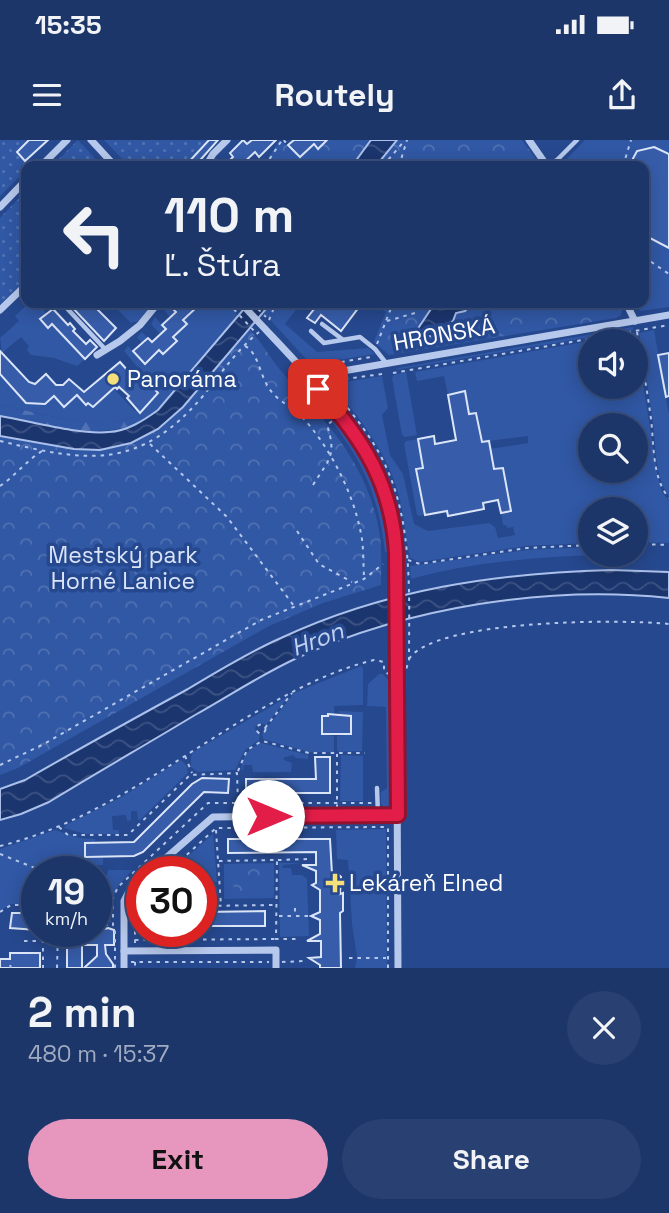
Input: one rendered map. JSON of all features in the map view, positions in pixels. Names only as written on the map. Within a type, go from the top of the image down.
[{"type":"street","points":[[46,161],[67,140]]},
{"type":"street","points":[[91,140],[110,161]]},
{"type":"street","points":[[209,161],[227,140]]},
{"type":"street","points":[[529,140],[544,161]]},
{"type":"street","points":[[0,207],[21,185]]},
{"type":"street","points":[[0,310],[21,290]]},
{"type":"street","points":[[97,355],[140,325],[154,308]]},
{"type":"street","points":[[248,308],[265,321],[307,377],[348,423],[378,474],[392,516],[396,572],[398,968]]},
{"type":"street","points":[[628,308],[635,321]]},
{"type":"street","name":"HRONSKÁ","points":[[307,377],[669,315]]},
{"type":"street","points":[[168,856],[213,817],[398,815]]},
{"type":"street","points":[[125,965],[126,897]]},
{"type":"street","points":[[124,951],[276,950],[276,965]]},
{"type":"lane","points":[[555,161],[577,140]]},
{"type":"lane","points":[[67,308],[105,349]]},
{"type":"lane","points":[[322,324],[342,340]]},
{"type":"lane","points":[[311,331],[324,342],[360,337],[375,349],[386,363]]},
{"type":"lane","points":[[377,788],[378,815]]},
{"type":"path","points":[[269,161],[284,140]]},
{"type":"path","points":[[387,161],[406,140]]},
{"type":"path","points":[[400,161],[406,140]]},
{"type":"path","points":[[624,161],[631,140]]},
{"type":"path","points":[[649,260],[669,274]]},
{"type":"path","points":[[233,308],[256,333]]},
{"type":"path","points":[[256,308],[265,321]]},
{"type":"path","points":[[375,349],[391,308]]},
{"type":"path","points":[[387,321],[415,313],[420,308]]},
{"type":"path","points":[[648,329],[669,326]]},
{"type":"path","points":[[393,373],[578,341]]},
{"type":"path","points":[[0,441],[74,456],[108,456],[149,443],[172,428],[186,414],[243,345],[255,356],[262,379],[273,394],[300,415],[331,456],[360,528],[365,579]]},
{"type":"path","points":[[306,362],[317,366],[371,358]]},
{"type":"path","points":[[648,399],[653,444],[662,485],[669,498]]},
{"type":"path","points":[[313,485],[331,456],[333,442],[327,425],[335,418]]},
{"type":"path","points":[[149,443],[227,517],[294,606]]},
{"type":"path","points":[[0,486],[43,451]]},
{"type":"path","points":[[297,531],[319,564],[353,583]]},
{"type":"path","points":[[648,544],[669,545]]},
{"type":"path","points":[[0,846],[58,826],[124,793],[294,691],[339,671],[374,660],[384,662],[386,673],[390,677],[406,673],[409,660],[407,560],[420,564],[527,548],[578,546]]},
{"type":"path","points":[[0,765],[42,745],[261,620],[365,579],[383,564]]},
{"type":"path","points":[[409,660],[416,651],[438,641],[509,628],[559,622],[669,624]]},
{"type":"path","points":[[261,742],[261,733],[294,691]]},
{"type":"path","points":[[261,733],[257,731],[257,727],[261,724],[265,728]]},
{"type":"path","points":[[238,803],[237,773],[247,750],[261,742],[309,753],[365,753]]},
{"type":"path","points":[[336,810],[337,753]]},
{"type":"path","points":[[184,755],[192,774]]},
{"type":"path","points":[[58,826],[68,835],[128,835],[192,774],[237,773]]},
{"type":"path","points":[[115,968],[113,898],[118,887],[208,803],[377,803]]},
{"type":"path","points":[[208,803],[211,812]]},
{"type":"path","points":[[388,815],[388,968]]},
{"type":"path","points":[[185,856],[216,828],[388,827]]},
{"type":"path","points":[[216,828],[221,906]]},
{"type":"path","points":[[0,854],[21,862]]},
{"type":"path","points":[[219,861],[309,859]]},
{"type":"path","points":[[276,939],[277,860]]},
{"type":"path","points":[[0,912],[11,905],[21,905]]},
{"type":"path","points":[[217,906],[278,905]]},
{"type":"path","points":[[295,908],[295,916]]},
{"type":"path","points":[[278,916],[308,916]]},
{"type":"path","points":[[217,939],[296,939]]},
{"type":"path","points":[[43,947],[43,968]]},
{"type":"path","points":[[57,968],[58,947]]},
{"type":"path","points":[[135,954],[135,968]]},
{"type":"path","points":[[349,958],[388,958]]},
{"type":"path","points":[[125,965],[135,961],[276,965],[305,961]]},
{"type":"green space","points":[[0,140],[29,140],[17,152],[25,161],[21,161],[21,175],[0,196]]},
{"type":"green space","points":[[78,140],[97,161],[57,161]]},
{"type":"green space","points":[[104,140],[209,140],[189,161],[124,161]]},
{"type":"green space","points":[[280,140],[300,157],[314,144],[318,148],[327,140],[371,140],[356,161],[266,161]]},
{"type":"green space","points":[[397,140],[522,140],[537,161],[380,161]]},
{"type":"green space","points":[[585,140],[669,140],[669,307],[641,311],[637,308],[649,308],[649,161],[565,161]]},
{"type":"green space","points":[[21,196],[21,285],[0,305],[0,218]]},
{"type":"green space","points":[[24,308],[44,308],[46,313],[40,319],[48,327],[52,324],[85,359],[77,366],[54,358],[31,355],[27,350],[29,346],[21,337],[2,353],[0,338],[19,321],[15,316]]},
{"type":"green space","points":[[116,308],[150,308],[140,321],[131,323]]},
{"type":"green space","points":[[163,308],[231,308],[238,316],[158,410],[144,420],[138,415],[122,420],[88,422],[0,405],[0,374],[26,403],[45,404],[53,395],[64,407],[77,395],[85,405],[88,403],[93,407],[113,388],[135,411],[140,412],[145,408],[153,386],[124,351],[128,346],[133,351],[142,343],[137,337],[142,332],[152,342],[160,334],[151,324],[155,317],[162,325],[170,317]]},
{"type":"green space","points":[[267,308],[297,308],[285,324],[317,352],[368,348],[375,354],[313,364],[263,312]]},
{"type":"green space","points":[[380,308],[433,308],[420,323],[452,321],[456,313],[468,308],[622,308],[622,312],[616,318],[389,355],[374,342],[386,312]]},
{"type":"green space","name":"Mestský park Horné Lanice","points":[[249,329],[330,428],[367,488],[380,536],[381,585],[323,603],[269,626],[18,768],[0,775],[0,436],[74,449],[100,450],[183,407]]},
{"type":"green space","points":[[654,330],[669,415],[669,496],[658,468],[648,390],[648,331]]},
{"type":"green space","points":[[578,337],[578,339],[395,370]]},
{"type":"green space","points":[[578,343],[578,399],[645,399],[648,413],[578,413],[578,483],[648,483],[648,415],[658,478],[662,492],[669,501],[669,543],[648,542],[648,497],[578,497],[578,544],[527,546],[420,562],[410,558],[397,489],[387,462],[338,392],[338,383],[382,376],[388,408],[382,415],[390,455],[403,474],[414,524],[428,531],[489,523],[495,527],[498,538],[515,535],[513,527],[507,528],[503,525],[501,513],[510,511],[503,468],[494,469],[490,449],[528,443],[528,436],[482,442],[477,413],[469,414],[465,392],[448,395],[444,376],[417,381],[415,372]]},
{"type":"green space","points":[[406,372],[417,435],[405,437],[402,435],[392,378]]},
{"type":"green space","points":[[0,405],[88,422],[122,420],[138,415],[144,420],[109,430],[73,430],[0,416]]},
{"type":"green space","points":[[336,420],[357,450],[380,498],[389,551],[385,552],[379,515],[369,483],[354,453],[333,423]]},
{"type":"green space","points":[[418,439],[423,468],[416,470],[425,515],[419,516],[404,444],[406,441]]},
{"type":"green space","points":[[578,548],[578,556],[504,561],[411,579],[410,566],[527,550]]},
{"type":"green space","points":[[361,666],[363,705],[334,706],[334,714],[328,714],[322,734],[334,736],[334,752],[309,752],[263,739],[262,734],[294,693]]},
{"type":"green space","points":[[379,674],[383,674],[390,682],[391,804],[385,808],[381,804],[381,792],[387,788],[386,707],[367,706],[368,684]]},
{"type":"green space","points":[[289,696],[266,725],[256,725],[255,729],[260,734],[259,740],[245,750],[235,770],[198,772],[191,767],[193,752]]},
{"type":"green space","points":[[339,711],[363,712],[362,751],[337,750],[337,736],[350,734],[345,714],[339,714]]},
{"type":"green space","points":[[261,743],[308,755],[308,759],[296,758],[293,755],[283,758],[292,763],[291,772],[253,772],[252,765],[244,765],[242,772],[246,754]]},
{"type":"green space","points":[[341,755],[363,756],[363,801],[340,801]]},
{"type":"green space","points":[[181,760],[187,766],[188,773],[141,819],[138,820],[137,811],[131,811],[131,820],[127,821],[126,815],[112,816],[113,830],[119,830],[119,834],[86,834],[64,828],[120,798]]},
{"type":"green space","points":[[386,829],[387,968],[355,968],[357,957],[348,860],[337,859],[336,830]]},
{"type":"green space","points":[[55,830],[80,838],[95,839],[95,843],[85,843],[85,856],[21,856],[21,904],[11,904],[0,911],[0,849]]},
{"type":"green space","points":[[213,834],[215,856],[188,856]]},
{"type":"green space","points":[[274,863],[274,898],[224,899],[224,864]]},
{"type":"green space","points":[[279,863],[301,863],[283,865],[282,868],[291,868],[292,875],[302,875],[307,879],[309,936],[280,937]]},
{"type":"green space","points":[[263,868],[263,892],[234,893],[233,869]]},
{"type":"green space","points":[[112,870],[126,870],[126,877],[112,903]]},
{"type":"water","points":[[371,140],[397,140],[380,161],[356,161]]},
{"type":"water","points":[[245,308],[267,308],[183,407],[158,429],[131,443],[100,450],[74,449],[0,436],[0,416],[69,430],[97,432],[122,430],[158,410]]},
{"type":"water","points":[[432,308],[468,308],[456,313],[453,321],[435,337],[423,335],[417,330]]},
{"type":"water","name":"Hron","points":[[611,570],[669,572],[669,598],[575,595],[527,598],[479,604],[385,625],[340,640],[284,664],[49,802],[0,820],[0,789],[25,780],[257,649],[321,621],[361,607],[443,587],[526,575]]},
{"type":"building","points":[[29,140],[48,140],[25,161],[17,152]]},
{"type":"building","points":[[209,140],[218,140],[199,161],[190,161]]},
{"type":"building","points":[[243,140],[247,144],[252,140],[276,140],[259,157],[255,152],[245,161],[229,161],[233,157],[230,153]]},
{"type":"building","points":[[294,140],[327,140],[318,149],[314,144],[300,157],[288,145]]},
{"type":"building","points":[[654,147],[669,154],[669,248],[649,238],[649,161],[632,161],[637,151]]},
{"type":"building","points":[[73,308],[96,308],[116,328],[104,341]]},
{"type":"building","points":[[172,308],[196,308],[183,320],[187,324],[173,337],[177,341],[163,354],[159,350],[145,364],[133,351],[148,338],[152,342],[166,329],[162,325],[176,312]]},
{"type":"building","points":[[315,308],[358,308],[341,331],[321,315],[315,323],[307,318]]},
{"type":"building","points":[[53,309],[68,325],[70,323],[75,329],[73,331],[86,344],[90,340],[97,347],[85,359],[52,324],[48,328],[40,319]]},
{"type":"building","name":"Panoráma","points":[[0,351],[29,382],[35,384],[46,374],[56,385],[63,385],[69,379],[84,392],[120,362],[137,381],[143,375],[158,393],[140,413],[127,398],[129,396],[119,387],[115,387],[93,407],[88,403],[86,405],[77,395],[64,407],[54,396],[45,404],[26,403],[0,374]]},
{"type":"building","points":[[669,353],[669,396],[666,397],[658,355]]},
{"type":"building","points":[[465,391],[469,414],[476,413],[482,442],[489,441],[494,469],[503,468],[511,511],[501,513],[498,500],[483,503],[484,509],[448,516],[447,511],[425,515],[416,469],[423,468],[418,439],[434,436],[435,444],[456,440],[448,395]]},
{"type":"building","points":[[322,716],[351,716],[351,734],[322,734]]},
{"type":"building","points":[[315,757],[330,757],[330,793],[246,793],[246,779],[316,779]]},
{"type":"building","points":[[202,778],[229,779],[228,793],[204,792],[143,852],[134,856],[85,856],[85,843],[134,842],[192,784]]},
{"type":"building","points":[[228,839],[330,839],[332,874],[341,877],[340,894],[343,893],[343,911],[340,913],[341,968],[320,968],[320,965],[309,958],[321,957],[321,941],[307,941],[320,934],[320,920],[311,916],[320,912],[320,890],[312,885],[316,883],[316,871],[302,865],[316,865],[316,852],[228,853]]},
{"type":"building","points":[[265,911],[265,926],[217,926],[217,912]]},
{"type":"building","points":[[12,913],[21,913],[21,929],[10,928]]},
{"type":"building","points":[[112,929],[114,930],[112,945]]},
{"type":"building","points":[[67,947],[82,947],[82,968],[67,968]]},
{"type":"building","points":[[97,947],[105,947],[113,968],[84,968],[97,956]]},
{"type":"building","points":[[10,953],[40,953],[40,968],[0,968],[0,959],[10,959]]},
{"type":"place","name":"Panoráma","points":[[113,379]]},
{"type":"place","name":"Lekáreň Elned","points":[[335,883]]},
{"type":"route","points":[[268,816],[398,815],[396,553],[392,516],[385,491],[370,457],[348,423],[318,389]]}]
